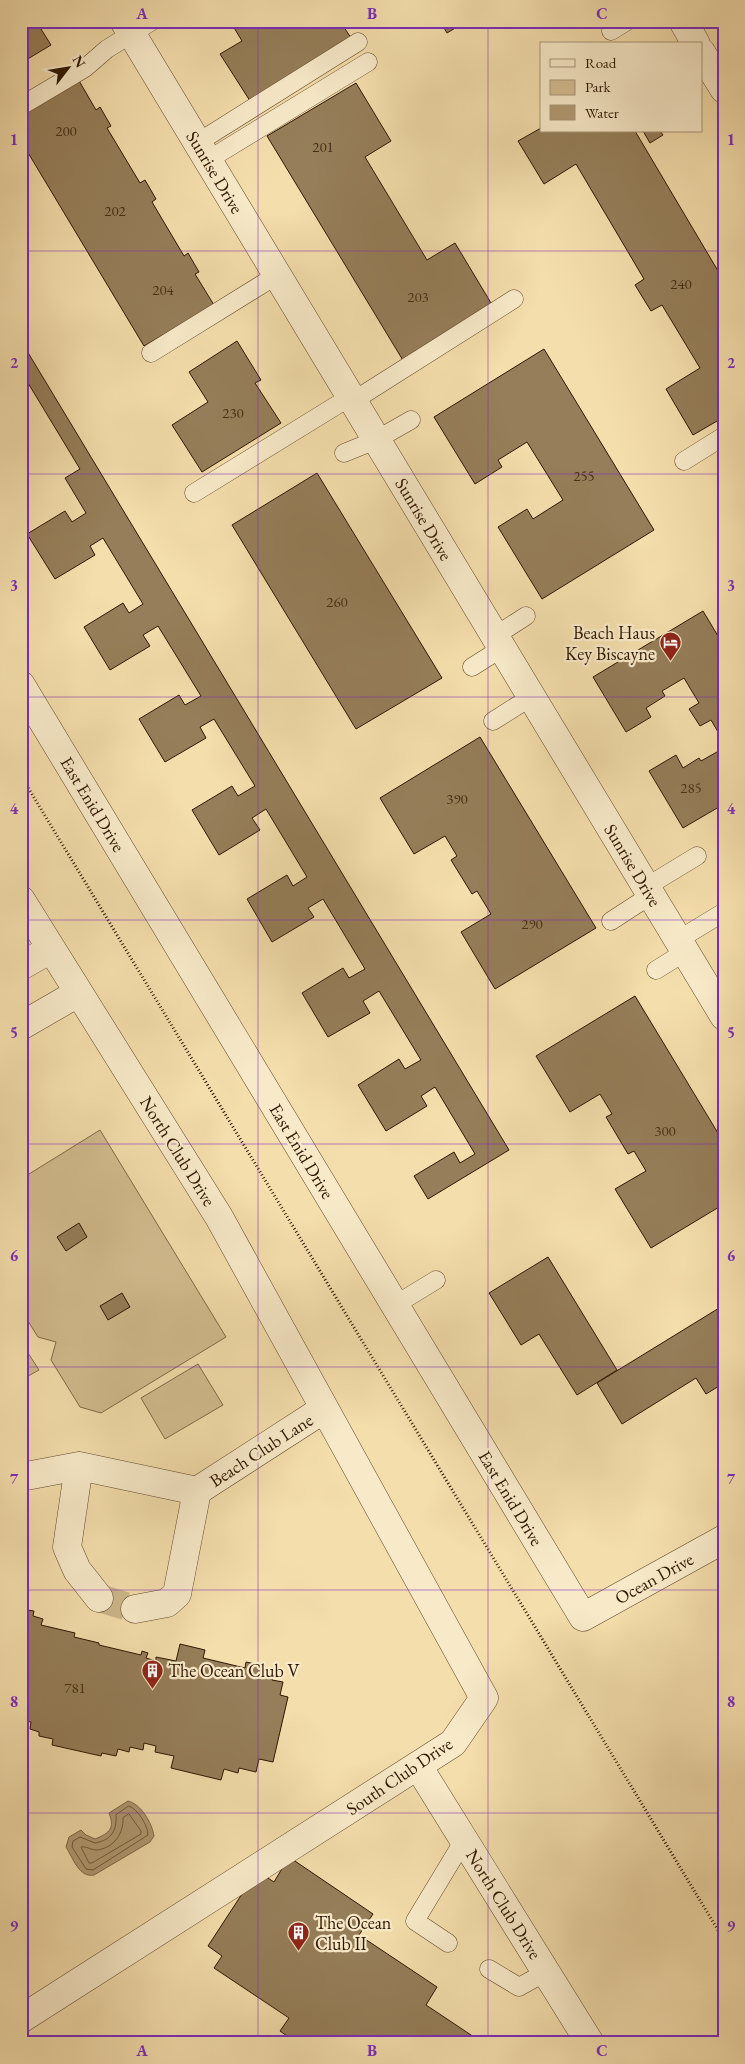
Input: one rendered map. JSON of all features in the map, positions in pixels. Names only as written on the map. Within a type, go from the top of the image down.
[{"type":"street","points":[[683,21],[695,42]]},
{"type":"street","name":"Sunrise Drive","points":[[136,26],[202,152],[724,1016]]},
{"type":"street","points":[[702,53],[723,84]]},
{"type":"street","name":"East Enid Drive","points":[[21,685],[583,1617]]},
{"type":"street","name":"North Club Drive","points":[[21,900],[219,1217],[324,1409]]},
{"type":"street","points":[[21,966],[51,949]]},
{"type":"street","points":[[21,1026],[78,993]]},
{"type":"street","name":"Beach Club Lane","points":[[21,1477],[79,1466],[197,1492],[324,1409]]},
{"type":"street","name":"South Club Drive","points":[[21,2019],[453,1743],[484,1698],[324,1409]]},
{"type":"street","points":[[79,1466],[66,1547],[77,1570],[99,1598]]},
{"type":"street","points":[[135,1609],[167,1603],[176,1594],[197,1492]]},
{"type":"street","name":"Ocean Drive","points":[[583,1617],[724,1539]]},
{"type":"street","name":"North Club Drive","points":[[418,1766],[590,2043]]},
{"type":"lane","points":[[611,31],[627,21]]},
{"type":"lane","points":[[21,106],[85,68],[136,26]]},
{"type":"lane","points":[[202,152],[358,42]]},
{"type":"lane","points":[[202,152],[368,62]]},
{"type":"lane","points":[[151,353],[277,275]]},
{"type":"lane","points":[[194,493],[352,399],[514,298]]},
{"type":"lane","points":[[344,453],[376,440],[411,420]]},
{"type":"lane","points":[[684,460],[724,436]]},
{"type":"lane","points":[[472,667],[526,616]]},
{"type":"lane","points":[[492,721],[531,697]]},
{"type":"lane","points":[[611,921],[648,891],[698,856]]},
{"type":"lane","points":[[656,970],[724,912]]},
{"type":"lane","points":[[395,1305],[436,1280]]},
{"type":"lane","points":[[448,1943],[415,1921],[464,1840]]},
{"type":"lane","points":[[489,1969],[518,1987],[546,1972]]},
{"type":"path","points":[[21,776],[724,1940]]},
{"type":"green space","points":[[100,1130],[226,1337],[101,1413],[80,1407],[51,1360],[56,1342],[38,1337],[21,1310],[21,1179]]},
{"type":"green space","points":[[21,1342],[39,1370],[21,1380]]},
{"type":"green space","points":[[198,1364],[223,1405],[165,1439],[141,1398]]},
{"type":"water","points":[[128,1801],[137,1806],[145,1815],[151,1825],[154,1836],[150,1842],[94,1875],[84,1873],[77,1866],[66,1847],[69,1837],[81,1830],[86,1835],[95,1839],[104,1835],[111,1826],[109,1813]]},
{"type":"building","points":[[21,21],[36,21],[51,45],[21,63]]},
{"type":"building","points":[[230,21],[340,21],[353,41],[252,104],[220,54],[242,41]]},
{"type":"building","points":[[440,21],[467,21],[447,33]]},
{"type":"building","points":[[78,79],[96,110],[100,107],[111,126],[107,128],[140,183],[145,180],[156,199],[152,202],[184,256],[188,253],[199,272],[195,274],[214,305],[144,346],[21,141],[21,113]]},
{"type":"building","points":[[356,83],[391,141],[365,157],[427,260],[455,243],[494,308],[404,362],[267,136]]},
{"type":"building","points":[[540,129],[540,132],[636,132],[724,281],[724,417],[693,435],[666,389],[700,368],[662,305],[651,311],[635,285],[644,279],[576,164],[544,184],[518,141]]},
{"type":"building","points":[[644,132],[661,132],[663,135],[650,143]]},
{"type":"building","points":[[21,341],[509,1150],[428,1199],[414,1176],[454,1152],[460,1163],[475,1154],[435,1087],[421,1096],[427,1106],[386,1131],[358,1085],[399,1059],[405,1069],[421,1060],[379,991],[363,1001],[370,1013],[328,1037],[302,993],[343,968],[349,978],[365,969],[323,899],[308,908],[314,917],[272,942],[247,899],[287,875],[293,886],[307,877],[266,809],[252,818],[260,830],[219,855],[192,810],[232,786],[238,796],[255,786],[214,719],[200,727],[206,738],[165,762],[139,719],[179,695],[185,705],[201,696],[158,626],[143,635],[150,646],[110,670],[84,627],[123,603],[129,613],[143,604],[103,538],[90,546],[95,555],[55,579],[27,534],[65,511],[72,522],[86,513],[65,478],[80,469],[25,378],[21,381]]},
{"type":"building","points":[[237,341],[261,380],[255,383],[281,423],[202,472],[172,425],[208,402],[189,372]]},
{"type":"building","points":[[544,349],[654,530],[542,599],[498,527],[527,509],[533,519],[563,500],[527,442],[498,460],[502,467],[475,484],[434,417]]},
{"type":"building","points":[[317,473],[442,678],[356,729],[232,525]]},
{"type":"building","name":"Beach Haus Key Biscayne","points":[[703,611],[724,646],[724,742],[711,720],[700,726],[689,709],[699,703],[684,678],[662,691],[665,696],[646,708],[651,717],[626,732],[593,677]]},
{"type":"building","points":[[480,737],[596,928],[495,989],[461,932],[491,914],[477,891],[472,894],[451,860],[457,856],[445,836],[414,854],[380,798]]},
{"type":"building","points":[[724,748],[724,804],[683,828],[649,771],[676,755],[683,768],[699,758],[701,761]]},
{"type":"building","points":[[635,996],[724,1143],[724,1204],[651,1248],[615,1189],[646,1171],[634,1151],[628,1154],[606,1117],[612,1114],[600,1094],[570,1112],[536,1056]]},
{"type":"building","points":[[79,1223],[87,1237],[66,1251],[57,1237]]},
{"type":"building","points":[[548,1257],[617,1370],[577,1395],[539,1334],[521,1345],[489,1293]]},
{"type":"building","points":[[122,1293],[130,1307],[108,1320],[100,1306]]},
{"type":"building","points":[[724,1305],[724,1383],[706,1394],[696,1378],[622,1424],[597,1383]]},
{"type":"building","name":"The Ocean Club V","points":[[21,1609],[34,1611],[33,1616],[43,1619],[41,1625],[75,1633],[74,1637],[99,1643],[99,1645],[141,1655],[142,1651],[148,1653],[146,1658],[156,1661],[156,1657],[176,1661],[180,1644],[205,1650],[203,1658],[245,1668],[246,1662],[265,1666],[264,1671],[273,1674],[272,1680],[283,1682],[280,1695],[288,1697],[273,1762],[259,1759],[256,1772],[239,1768],[238,1773],[224,1769],[221,1780],[171,1768],[174,1756],[155,1752],[156,1746],[144,1743],[143,1750],[130,1747],[129,1752],[118,1749],[116,1756],[102,1753],[101,1756],[52,1745],[53,1739],[39,1736],[39,1732],[30,1729],[31,1722],[21,1720]]},
{"type":"building","name":"The Ocean Club II","points":[[289,1857],[373,1914],[359,1935],[437,1987],[426,2005],[483,2043],[297,2043],[280,2031],[289,2018],[214,1968],[222,1956],[208,1946],[257,1871],[274,1882]]},
{"type":"tunnel","points":[[99,1598],[135,1609]]},
{"type":"place","name":"Beach Haus Key Biscayne","points":[[671,661]]},
{"type":"place","name":"The Ocean Club V","points":[[152,1689]]},
{"type":"place","name":"The Ocean Club II","points":[[299,1951]]}]
